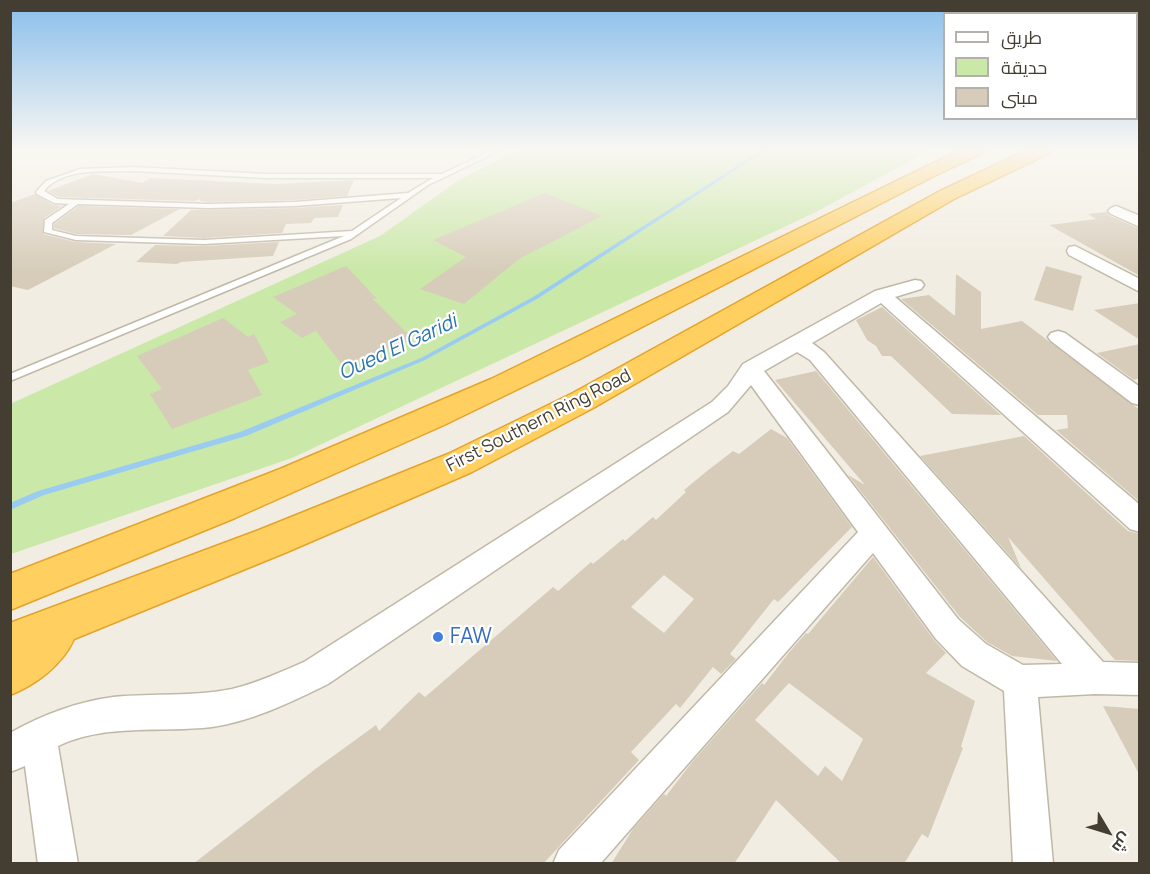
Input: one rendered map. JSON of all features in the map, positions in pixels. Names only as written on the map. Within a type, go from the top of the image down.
[{"type":"highway","points":[[10,592],[146,540],[413,425],[568,353],[892,190]]},
{"type":"highway","name":"First Southern Ring Road","points":[[10,644],[65,624],[460,463],[584,400],[958,190]]},
{"type":"highway","points":[[10,673],[27,661],[65,624]]},
{"type":"street","points":[[1116,211],[1140,222]]},
{"type":"street","points":[[1075,251],[1138,296]]},
{"type":"street","points":[[58,864],[25,745],[59,728],[96,717],[230,706],[260,698],[316,673],[720,407],[736,391],[752,369],[882,295],[915,285]]},
{"type":"street","points":[[882,295],[1140,521]]},
{"type":"street","points":[[1058,338],[1140,398]]},
{"type":"street","points":[[796,342],[817,356],[1095,678]]},
{"type":"street","points":[[752,369],[946,629],[974,655],[1020,682],[1095,678],[1140,679]]},
{"type":"street","points":[[573,864],[873,534]]},
{"type":"street","points":[[1020,682],[1033,864]]},
{"type":"lane","points":[[42,190],[40,192],[57,201],[208,206],[295,204],[410,195]]},
{"type":"lane","points":[[10,378],[356,233],[419,190]]},
{"type":"lane","points":[[77,201],[48,222],[48,232],[76,238],[204,242],[356,233]]},
{"type":"green space","points":[[445,190],[857,190],[816,212],[292,458],[11,554],[10,404],[380,236]]},
{"type":"building","points":[[350,190],[347,196],[208,202],[200,201],[200,199],[195,201],[59,197],[48,191]]},
{"type":"building","points":[[545,193],[602,216],[519,259],[464,304],[420,289],[466,257],[433,240]]},
{"type":"building","points":[[35,194],[53,205],[62,206],[44,218],[43,234],[75,242],[116,244],[28,290],[10,286],[10,203]]},
{"type":"building","points":[[343,205],[338,217],[314,218],[311,223],[286,224],[282,233],[204,238],[163,236],[191,210]]},
{"type":"building","points":[[79,206],[180,209],[131,235],[76,234],[54,228],[54,224]]},
{"type":"building","points":[[1106,212],[1140,229],[1140,276],[1049,225],[1096,219],[1088,214]]},
{"type":"building","points":[[279,242],[273,256],[177,264],[136,262],[155,245],[204,246]]},
{"type":"building","points":[[346,266],[377,299],[372,298],[413,339],[343,366],[316,331],[302,338],[280,322],[297,314],[273,297]]},
{"type":"building","points":[[1046,266],[1082,276],[1073,311],[1034,300]]},
{"type":"building","points":[[956,274],[981,292],[981,329],[1022,321],[1140,410],[1140,502],[1056,430],[1068,428],[1067,415],[1038,415],[901,299],[929,295],[955,316]]},
{"type":"building","points":[[1140,303],[1140,340],[1094,310]]},
{"type":"building","points":[[882,307],[1001,415],[952,414],[891,356],[882,356],[876,346],[867,340],[856,320]]},
{"type":"building","points":[[223,318],[248,337],[254,334],[269,362],[248,370],[262,395],[172,429],[150,394],[162,389],[137,356]]},
{"type":"building","points":[[1140,344],[1140,378],[1134,380],[1097,353]]},
{"type":"building","points":[[816,371],[1057,661],[1012,656],[987,642],[960,617],[848,475],[865,485],[775,380]]},
{"type":"building","points":[[771,429],[787,438],[852,527],[778,602],[774,599],[730,654],[736,659],[721,674],[713,667],[680,708],[676,704],[631,752],[639,760],[543,864],[193,864],[376,725],[379,731],[419,692],[425,697],[553,587],[558,591],[591,562],[593,564],[623,539],[625,541],[653,517],[656,520],[686,492],[684,490],[733,451],[739,454]],"holes":[[[664,575],[694,599],[664,633],[631,607]]]},
{"type":"building","points":[[1024,436],[1128,531],[1140,534],[1140,661],[1115,660],[1008,537],[1021,568],[920,456]]},
{"type":"building","points":[[873,557],[946,653],[926,673],[975,701],[961,747],[963,748],[928,838],[922,834],[904,864],[842,864],[776,800],[734,864],[611,864],[633,829],[664,794],[666,796],[693,761],[762,683],[764,685],[806,633],[808,634]],"holes":[[[789,683],[863,739],[842,781],[825,766],[818,776],[755,720]]]},
{"type":"building","points":[[1103,706],[1140,709],[1140,776]]},
{"type":"waterway","name":"Oued El Garidi","points":[[10,507],[41,493],[243,434],[423,359],[535,298],[703,190]]},
{"type":"place","name":"FAW","points":[[438,637]]}]
